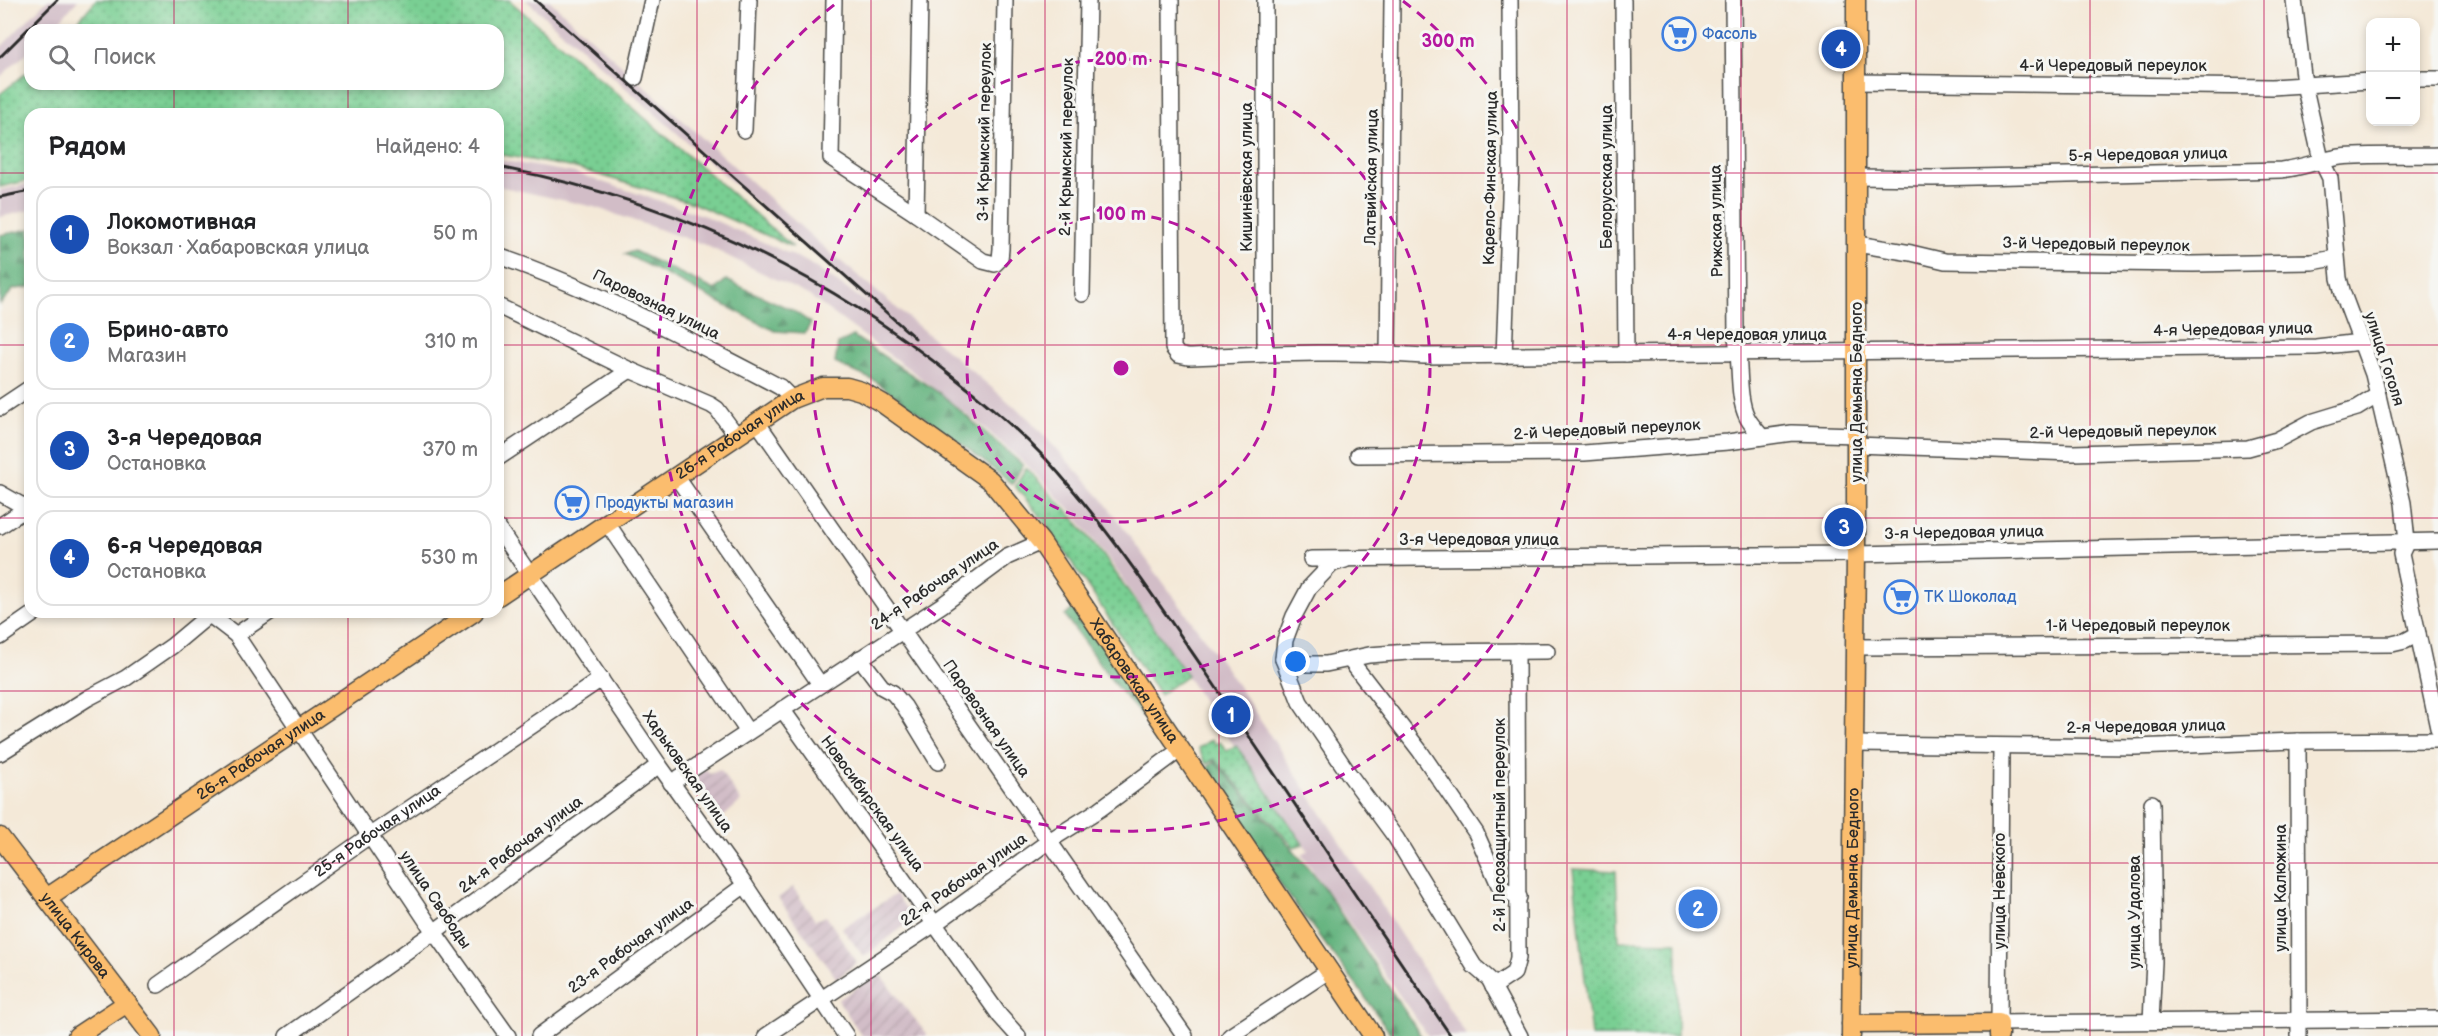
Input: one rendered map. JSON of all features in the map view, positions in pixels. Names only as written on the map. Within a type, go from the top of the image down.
[{"type":"main road","name":"улица Демьяна Бедного","points":[[1856,0],[1857,352],[1854,744],[1860,1030]]},
{"type":"main road","name":"26-я Рабочая улица","points":[[504,592],[792,399],[812,390],[836,386]]},
{"type":"main road","name":"Хабаровская улица","points":[[836,386],[861,391],[882,403],[990,480],[1041,542],[1373,1036]]},
{"type":"main road","name":"26-я Рабочая улица","points":[[48,897],[465,618]]},
{"type":"main road","name":"улица Кирова","points":[[0,837],[152,1036]]},
{"type":"main road","points":[[77,1036],[127,1003]]},
{"type":"main road","points":[[1860,1030],[1999,1029]]},
{"type":"street","points":[[635,78],[652,0]]},
{"type":"street","points":[[744,130],[749,0]]},
{"type":"street","points":[[834,0],[831,158],[916,214]]},
{"type":"street","points":[[916,214],[920,0]]},
{"type":"street","name":"3-й Крымский переулок","points":[[916,214],[983,261],[995,264],[1000,259],[1005,0]]},
{"type":"street","name":"2-й Крымский переулок","points":[[1082,294],[1089,0]]},
{"type":"street","name":"4-я Чередовая улица","points":[[1171,0],[1173,348],[1178,355],[1188,357],[1265,354],[1388,354],[1424,357],[2316,347],[2361,342]]},
{"type":"street","name":"Кишинёвская улица","points":[[1265,0],[1265,354]]},
{"type":"street","name":"Латвийская улица","points":[[1388,354],[1392,0]]},
{"type":"street","name":"Карело-Финская улица","points":[[1504,356],[1512,172],[1510,0]]},
{"type":"street","name":"Белорусская улица","points":[[1623,0],[1626,354]]},
{"type":"street","name":"Рижская улица","points":[[1733,0],[1736,339],[1739,352],[1741,399],[1747,418],[1761,436]]},
{"type":"street","name":"улица Гоголя","points":[[2294,0],[2304,84],[2322,160],[2330,178],[2336,258],[2343,294],[2378,395],[2403,503],[2407,541],[2401,554],[2438,728]]},
{"type":"street","points":[[2420,80],[2438,79]]},
{"type":"street","name":"4-й Чередовый переулок","points":[[1856,82],[2272,87],[2366,81]]},
{"type":"street","name":"5-я Чередовая улица","points":[[1856,177],[1933,178],[2281,170],[2300,168],[2322,160],[2343,157],[2438,155]]},
{"type":"street","name":"3-й Чередовый переулок","points":[[1857,244],[1945,261],[2193,264],[2312,262],[2336,258]]},
{"type":"street","name":"Паровозная улица","points":[[504,258],[542,271],[641,315],[780,387],[792,399]]},
{"type":"street","points":[[504,309],[630,370],[711,405],[717,409],[737,436]]},
{"type":"street","points":[[504,454],[630,370]]},
{"type":"street","points":[[0,408],[24,392]]},
{"type":"street","name":"2-й Чередовый переулок","points":[[1358,455],[1584,453],[1728,442],[1792,433],[1856,440],[2073,453],[2248,448],[2277,440],[2311,422],[2357,408],[2378,395]]},
{"type":"street","name":"Паровозная улица","points":[[757,422],[1185,1036]]},
{"type":"street","points":[[676,476],[820,684]]},
{"type":"street","points":[[0,493],[24,505]]},
{"type":"street","points":[[0,526],[24,511]]},
{"type":"street","points":[[607,523],[748,732]]},
{"type":"street","name":"Харьковская улица","points":[[504,537],[658,765],[745,885],[846,1036]]},
{"type":"street","name":"3-я Чередовая улица","points":[[1311,559],[1856,554],[2438,541]]},
{"type":"street","name":"24-я Рабочая улица","points":[[671,783],[942,605],[1008,557],[1041,542]]},
{"type":"street","points":[[1348,558],[1332,564],[1309,588],[1294,616],[1285,640],[1283,659],[1300,702],[1396,838],[1474,966],[1489,979],[1520,1036]]},
{"type":"street","points":[[0,637],[27,618]]},
{"type":"street","points":[[0,753],[126,678],[172,646],[204,618]]},
{"type":"street","name":"улица Свободы","points":[[213,618],[236,635],[434,932],[508,1036]]},
{"type":"street","points":[[236,635],[261,618]]},
{"type":"street","name":"1-й Чередовый переулок","points":[[1856,647],[2392,644],[2405,641],[2418,634]]},
{"type":"street","name":"2-й Лесозащитный переулок","points":[[1493,987],[1514,973],[1518,958],[1517,651]]},
{"type":"street","points":[[1283,659],[1308,664],[1408,652],[1547,651]]},
{"type":"street","points":[[860,658],[882,687],[893,693],[904,706],[938,762]]},
{"type":"street","points":[[1350,660],[1420,751],[1476,833],[1498,885],[1519,897]]},
{"type":"street","name":"25-я Рабочая улица","points":[[159,985],[369,836],[601,679]]},
{"type":"street","name":"Новосибирская улица","points":[[782,709],[936,923],[1008,1033]]},
{"type":"street","name":"2-я Чередовая улица","points":[[1854,744],[2135,747],[2298,741],[2438,740]]},
{"type":"street","name":"улица Калюжина","points":[[2298,741],[2300,1036]]},
{"type":"street","name":"улица Невского","points":[[1999,1029],[2001,747]]},
{"type":"street","name":"22-я Рабочая улица","points":[[765,1036],[936,923],[1049,841],[1100,809],[1181,748]]},
{"type":"street","name":"24-я Рабочая улица","points":[[287,1036],[434,932],[658,765]]},
{"type":"street","name":"улица Удалова","points":[[2151,1021],[2154,962],[2152,803]]},
{"type":"street","name":"23-я Рабочая улица","points":[[539,1036],[745,885]]},
{"type":"street","points":[[1230,1036],[1330,970]]},
{"type":"street","points":[[1999,1029],[2151,1021],[2438,1019]]},
{"type":"shaded area","points":[[47,0],[78,0],[56,24],[24,24],[24,55],[0,77],[0,48]]},
{"type":"shaded area","points":[[526,0],[549,0],[819,243],[1029,419],[1103,500],[1228,671],[1467,1036],[1428,1036],[1302,855],[1308,850],[1211,713],[1111,562],[1071,511],[1028,466],[917,375],[808,295],[705,245],[594,207],[504,187],[504,161],[575,173],[705,216],[807,262],[875,308]]},
{"type":"shaded area","points":[[24,185],[24,211],[0,217],[0,190]]},
{"type":"shaded area","points":[[706,769],[710,774],[720,770],[741,801],[723,817],[694,777]]},
{"type":"shaded area","points":[[793,887],[815,920],[826,916],[857,962],[837,979],[778,898]]},
{"type":"shaded area","points":[[896,894],[913,919],[864,957],[842,928]]},
{"type":"shaded area","points":[[879,973],[928,1036],[862,1036],[838,1000]]},
{"type":"green space","points":[[96,0],[509,0],[793,247],[693,203],[576,168],[504,155],[504,108],[24,108],[24,181],[0,187],[0,94],[24,75],[24,90],[504,90],[504,24],[75,24]]},
{"type":"green space","points":[[24,230],[24,288],[14,289],[0,304],[0,235]]},
{"type":"green space","points":[[634,251],[715,290],[726,280],[792,310],[811,323],[805,333],[775,331],[625,254]]},
{"type":"green space","points":[[853,336],[941,394],[1023,465],[1012,484],[875,381],[835,363],[838,344]]},
{"type":"green space","points":[[1026,468],[1072,516],[1103,555],[1187,675],[1160,695],[1047,525],[1015,486]]},
{"type":"green space","points":[[1078,604],[1151,711],[1142,716],[1115,685],[1065,616]]},
{"type":"green space","points":[[1212,739],[1215,744],[1220,742],[1227,751],[1236,745],[1303,844],[1294,847],[1214,759],[1206,764],[1198,748]]},
{"type":"green space","points":[[1214,761],[1322,885],[1421,1036],[1392,1036],[1285,891],[1206,770]]},
{"type":"green space","points":[[1573,869],[1616,871],[1619,941],[1677,942],[1677,1036],[1591,1036]]},
{"type":"railway","points":[[33,24],[57,0]]},
{"type":"railway","points":[[535,0],[915,338]]},
{"type":"railway","points":[[0,57],[24,33]]},
{"type":"railway","points":[[504,168],[561,181],[623,199],[740,244],[797,272],[852,304],[905,340],[968,388],[1014,428],[1068,484],[1130,564],[1207,674],[1451,1036]]},
{"type":"railway","points":[[0,197],[24,192]]},
{"type":"place","name":"Фасоль","points":[[1679,34]]},
{"type":"place","name":"6-я Чередовая","points":[[1841,49]]},
{"type":"place","name":"Продукты магазин","points":[[572,503]]},
{"type":"place","name":"3-я Чередовая","points":[[1844,527]]},
{"type":"place","name":"ТК Шоколад","points":[[1901,597]]},
{"type":"place","name":"Локомотивная","points":[[1231,715]]},
{"type":"place","name":"Брино-авто","points":[[1698,909]]}]
